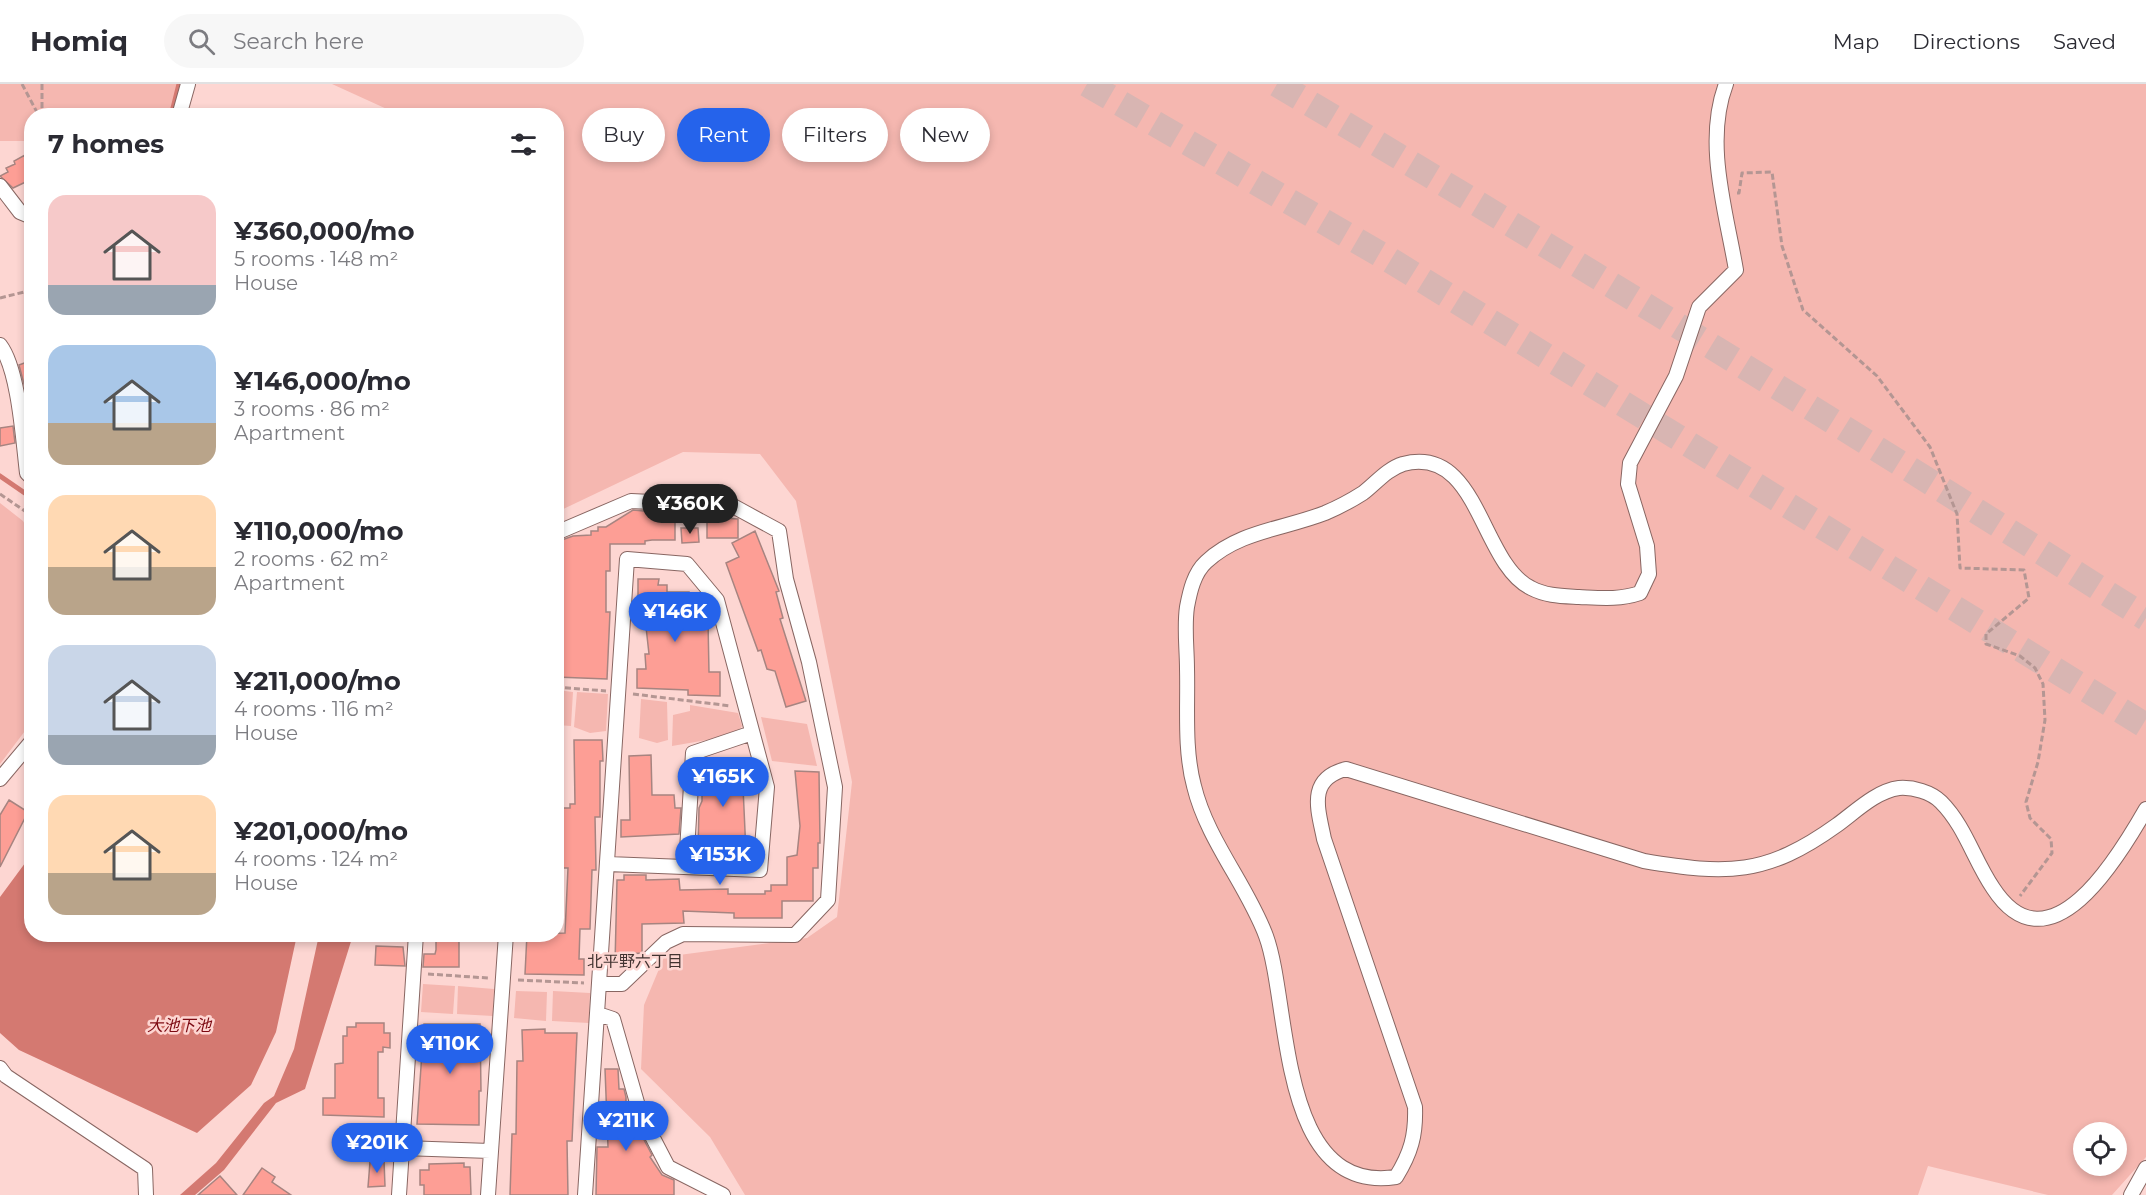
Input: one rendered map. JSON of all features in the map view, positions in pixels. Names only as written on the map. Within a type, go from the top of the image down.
[{"type":"street","points":[[182,108],[188,84]]},
{"type":"street","points":[[1726,84],[1719,100],[1716,136],[1736,270],[1700,307],[1676,376],[1630,463],[1628,484],[1648,555],[1649,574],[1640,593],[1620,600],[1550,595],[1528,587],[1509,568],[1464,487],[1450,472],[1428,463],[1404,464],[1389,470],[1362,494],[1326,513],[1252,535],[1223,548],[1202,565],[1193,582],[1187,610],[1188,746],[1194,786],[1206,818],[1250,900],[1267,939],[1281,1003],[1289,1065],[1300,1112],[1317,1144],[1333,1165],[1354,1178],[1377,1182],[1396,1177],[1409,1156],[1416,1133],[1415,1107],[1323,839],[1317,802],[1319,788],[1332,773],[1346,770],[1644,861],[1690,869],[1754,867],[1782,859],[1812,843],[1878,796],[1899,788],[1923,791],[1940,801],[1960,828],[1993,888],[2010,908],[2026,918],[2048,919],[2071,908],[2123,849],[2146,809]]},
{"type":"street","points":[[0,186],[20,212],[24,214]]},
{"type":"street","points":[[0,345],[6,353],[18,400],[24,449]]},
{"type":"street","points":[[564,530],[631,501],[733,506],[779,531],[786,579],[809,662],[835,787],[828,900],[795,935],[683,934],[666,942],[622,984],[600,984]]},
{"type":"street","points":[[585,1195],[627,559],[687,564],[717,600],[767,787],[760,870],[608,864]]},
{"type":"street","points":[[686,867],[693,753],[752,733]]},
{"type":"street","points":[[0,779],[24,750]]},
{"type":"street","points":[[399,1195],[416,942]]},
{"type":"street","points":[[488,1195],[505,942]]},
{"type":"street","points":[[598,1014],[613,1019],[640,1113],[668,1167],[723,1195]]},
{"type":"street","points":[[0,1068],[6,1076],[145,1169],[146,1195]]},
{"type":"street","points":[[403,1148],[490,1151]]},
{"type":"street","points":[[2131,1195],[2146,1168]]},
{"type":"path","points":[[22,84],[36,108]]},
{"type":"path","points":[[41,108],[42,84]]},
{"type":"path","points":[[1723,193],[1739,193],[1742,173],[1772,172],[1782,246],[1803,310],[1878,376],[1930,447],[1957,514],[1960,568],[2024,570],[2029,598],[1986,634],[1986,644],[2020,656],[2035,668],[2043,684],[2045,720],[2038,762],[2025,802],[2030,818],[2051,838],[2052,853],[2010,908]]},
{"type":"path","points":[[0,298],[24,292]]},
{"type":"path","points":[[0,494],[24,510]]},
{"type":"path","points":[[564,687],[589,689]]},
{"type":"path","points":[[619,692],[746,708]]},
{"type":"shaded area","points":[[0,84],[192,84],[175,108],[24,108],[24,141],[0,141]]},
{"type":"shaded area","points":[[332,84],[2146,84],[2146,1157],[2112,1195],[2048,1195],[1928,1166],[1918,1195],[745,1195],[710,1137],[641,1069],[644,1005],[664,957],[807,938],[837,917],[852,782],[796,501],[760,454],[683,452],[564,509],[564,108],[385,108]]},
{"type":"shaded area","points":[[0,503],[24,523],[24,732],[0,764]]},
{"type":"shaded area","points":[[564,691],[573,692],[571,726],[564,726]]},
{"type":"shaded area","points":[[577,692],[608,694],[606,731],[590,733],[574,727]]},
{"type":"shaded area","points":[[641,699],[667,702],[668,740],[657,743],[639,738]]},
{"type":"shaded area","points":[[690,705],[738,713],[742,726],[736,735],[672,746],[673,715],[690,711]]},
{"type":"shaded area","points":[[761,717],[807,724],[817,766],[772,761]]},
{"type":"shaded area","points":[[423,984],[455,986],[453,1014],[421,1012]]},
{"type":"shaded area","points":[[458,986],[494,989],[493,1016],[457,1014]]},
{"type":"shaded area","points":[[516,991],[547,992],[546,1021],[514,1018]]},
{"type":"shaded area","points":[[553,991],[590,993],[589,1023],[552,1021]]},
{"type":"water","name":"大池下池","points":[[24,864],[24,942],[295,942],[276,1032],[251,1085],[197,1133],[19,1050],[0,1033],[0,897]]},
{"type":"water","points":[[317,942],[351,942],[305,1089],[276,1103],[224,1170],[195,1195],[180,1195],[216,1163],[264,1103],[274,1096],[294,1049]]},
{"type":"building","points":[[24,156],[24,183],[13,188],[0,176],[8,172],[6,168],[15,164],[14,161]]},
{"type":"building","points":[[24,363],[24,384],[19,365]]},
{"type":"building","points":[[13,426],[15,443],[0,446],[0,428]]},
{"type":"building","points":[[633,510],[675,514],[675,540],[652,540],[645,541],[645,544],[610,544],[610,571],[606,571],[606,612],[610,612],[607,679],[564,677],[564,539],[591,535],[591,531],[598,531],[598,527],[606,527]]},
{"type":"building","points":[[707,517],[738,519],[738,538],[707,538]]},
{"type":"building","points":[[681,528],[698,528],[699,542],[682,543]]},
{"type":"building","points":[[755,531],[779,591],[776,592],[783,618],[780,619],[806,701],[786,707],[775,671],[767,669],[761,650],[758,651],[726,563],[739,557],[732,543]]},
{"type":"building","points":[[638,579],[659,579],[658,585],[667,585],[667,592],[689,592],[689,595],[697,595],[697,621],[708,621],[709,672],[720,672],[720,696],[688,695],[688,690],[637,688],[637,669],[646,669],[645,654],[649,654],[644,609],[638,609]]},
{"type":"building","points":[[574,740],[602,740],[600,817],[595,817],[596,870],[592,870],[590,929],[580,929],[579,959],[584,959],[584,975],[525,974],[527,942],[564,942],[568,868],[564,868],[564,808],[570,808],[570,804],[575,804]]},
{"type":"building","points":[[651,755],[652,795],[674,795],[675,808],[681,808],[679,834],[621,837],[621,820],[630,820],[629,756]]},
{"type":"building","points":[[750,762],[750,787],[743,787],[746,853],[698,852],[702,765]]},
{"type":"building","points":[[795,771],[819,772],[820,843],[818,843],[818,868],[813,868],[813,901],[782,901],[782,918],[734,918],[734,913],[683,911],[684,923],[642,924],[642,953],[630,954],[630,964],[615,964],[617,880],[624,880],[624,875],[646,875],[646,880],[679,879],[680,890],[728,889],[728,894],[765,894],[765,891],[771,891],[771,885],[787,885],[787,857],[797,855],[800,826]]},
{"type":"building","points":[[9,800],[24,809],[24,820],[0,867],[0,815]]},
{"type":"building","points":[[436,942],[459,942],[459,967],[423,967],[424,954],[435,954]]},
{"type":"building","points":[[376,946],[403,947],[405,966],[375,965]]},
{"type":"building","points":[[356,1023],[384,1023],[384,1033],[390,1033],[390,1048],[383,1047],[383,1052],[378,1052],[378,1098],[384,1098],[384,1117],[323,1115],[323,1098],[335,1098],[335,1064],[343,1063],[343,1036],[347,1036],[347,1027],[356,1027]]},
{"type":"building","points":[[424,1024],[480,1024],[479,1125],[417,1124]]},
{"type":"building","points":[[545,1029],[545,1033],[577,1033],[572,1141],[567,1141],[568,1195],[510,1195],[512,1134],[516,1134],[517,1061],[523,1061],[522,1030]]},
{"type":"building","points":[[605,1069],[618,1069],[619,1089],[624,1089],[626,1097],[626,1114],[631,1114],[631,1119],[652,1155],[650,1157],[662,1175],[674,1180],[674,1195],[596,1195],[597,1147],[608,1147]]},
{"type":"building","points":[[384,1161],[385,1186],[368,1187],[370,1162]]},
{"type":"building","points":[[464,1163],[464,1167],[470,1167],[471,1195],[424,1195],[424,1185],[420,1185],[420,1170],[429,1170],[429,1164]]},
{"type":"building","points":[[262,1168],[275,1177],[272,1182],[291,1195],[243,1195]]},
{"type":"building","points":[[220,1176],[237,1195],[198,1195]]},
{"type":"waterway","points":[[173,108],[179,84]]},
{"type":"waterway","points":[[0,476],[24,492]]},
{"type":"tunnel","points":[[1087,84],[1390,260],[2146,726]]},
{"type":"tunnel","points":[[1277,84],[1714,348],[2146,618]]},
{"type":"district","name":"北平野六丁目","points":[[635,961]]}]
